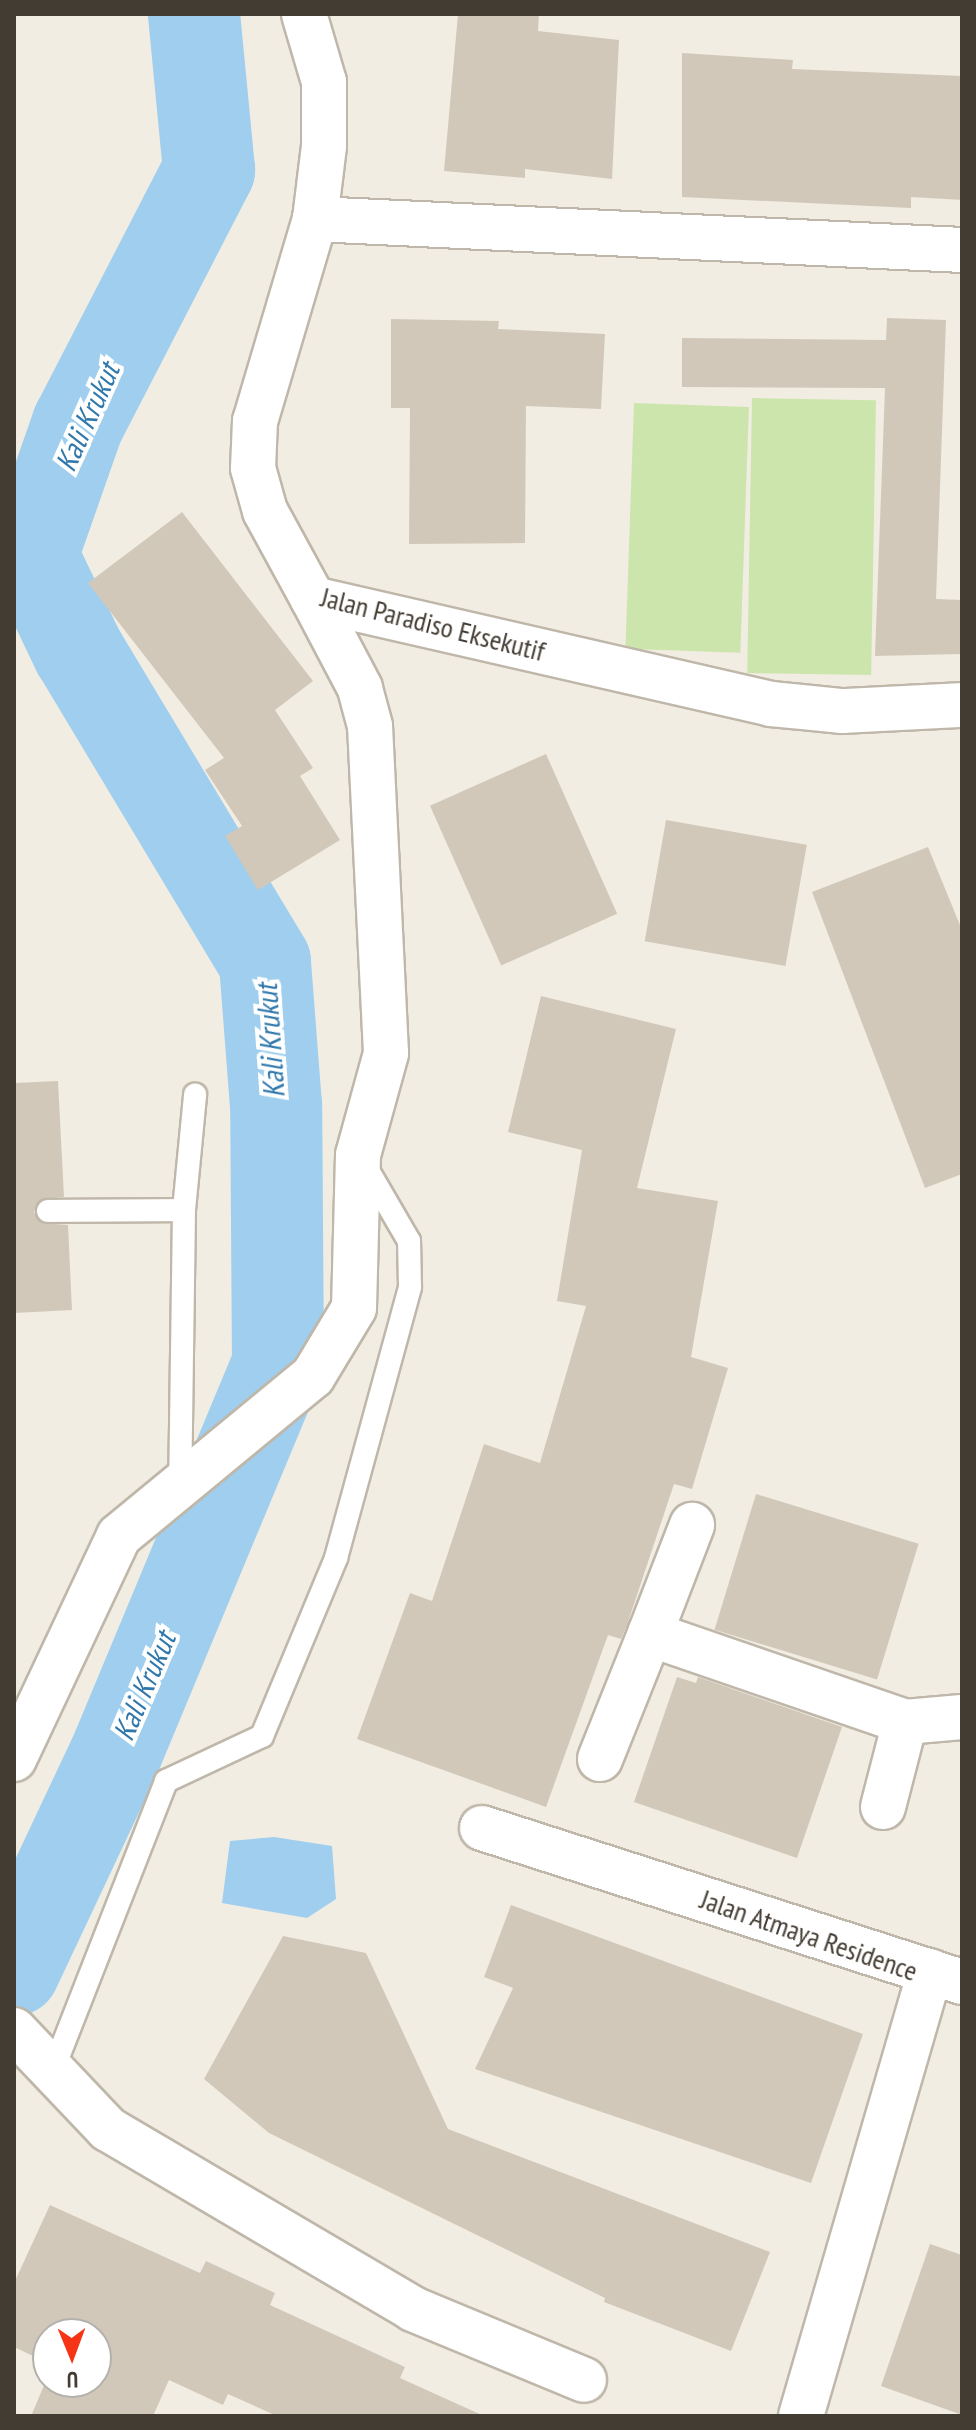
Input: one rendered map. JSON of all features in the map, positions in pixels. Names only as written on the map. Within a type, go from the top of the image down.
[{"type":"street","name":"Jalan Paradiso Eksekutif","points":[[304,14],[324,82],[324,146],[315,219],[267,372],[255,421],[253,468],[265,511],[313,599],[771,704],[843,711],[962,705]]},
{"type":"street","points":[[315,219],[962,250]]},
{"type":"street","points":[[14,1759],[119,1536],[313,1376],[354,1308],[358,1155],[386,1053],[370,726],[360,688],[313,599]]},
{"type":"street","points":[[600,1759],[692,1525]]},
{"type":"street","points":[[650,1634],[905,1722],[962,1717]]},
{"type":"street","points":[[883,1807],[905,1722]]},
{"type":"street","name":"Jalan Atmaya Residence","points":[[482,1828],[946,1977],[801,2416]]},
{"type":"street","points":[[33,2053],[108,2129],[413,2309],[584,2380]]},
{"type":"lane","points":[[195,1095],[184,1210],[195,1472]]},
{"type":"lane","points":[[33,2053],[166,1781],[262,1736],[336,1558],[410,1287],[409,1241],[358,1155]]},
{"type":"lane","points":[[48,1211],[184,1210]]},
{"type":"green space","points":[[752,398],[876,400],[871,675],[747,673]]},
{"type":"green space","points":[[634,403],[749,407],[740,653],[625,649]]},
{"type":"water","points":[[274,1837],[332,1846],[336,1899],[307,1918],[222,1903],[230,1841]]},
{"type":"building","points":[[458,14],[539,14],[538,31],[619,40],[612,179],[525,169],[525,178],[444,171]]},
{"type":"building","points":[[682,53],[793,60],[792,69],[962,76],[962,200],[911,197],[911,208],[682,197]]},
{"type":"building","points":[[887,318],[946,320],[936,599],[962,600],[962,654],[875,656],[885,388],[682,387],[682,338],[886,340]]},
{"type":"building","points":[[391,319],[499,321],[498,329],[605,334],[601,409],[526,406],[525,543],[409,544],[410,408],[391,408]]},
{"type":"building","points":[[182,512],[313,681],[275,710],[313,768],[300,776],[340,840],[258,890],[225,836],[242,826],[205,770],[224,758],[88,583]]},
{"type":"building","points":[[546,754],[617,914],[501,966],[430,806]]},
{"type":"building","points":[[666,820],[807,845],[785,966],[645,941]]},
{"type":"building","points":[[928,847],[962,930],[962,1174],[925,1188],[812,892]]},
{"type":"building","points":[[541,996],[676,1029],[637,1188],[718,1201],[691,1357],[728,1368],[692,1489],[674,1484],[627,1625],[621,1639],[608,1635],[546,1807],[357,1739],[410,1593],[432,1601],[484,1444],[540,1463],[586,1306],[557,1301],[582,1150],[508,1132]]},
{"type":"building","points":[[58,1081],[64,1197],[42,1199],[34,1212],[42,1223],[68,1225],[72,1310],[14,1313],[14,1083]]},
{"type":"building","points":[[756,1494],[919,1544],[877,1679],[714,1630]]},
{"type":"building","points":[[677,1677],[696,1683],[698,1677],[842,1727],[797,1858],[634,1802]]},
{"type":"building","points":[[511,1905],[863,2034],[811,2183],[475,2069],[513,1988],[484,1977]]},
{"type":"building","points":[[283,1936],[366,1953],[448,2129],[770,2252],[731,2351],[604,2302],[605,2298],[269,2133],[204,2079]]},
{"type":"building","points":[[50,2205],[200,2273],[206,2261],[275,2293],[270,2305],[405,2367],[400,2378],[484,2416],[277,2416],[228,2394],[223,2405],[169,2380],[153,2416],[31,2416],[39,2398],[112,2398],[112,2318],[32,2318],[32,2355],[14,2347],[14,2283]]},
{"type":"building","points":[[930,2244],[962,2255],[962,2415],[881,2386]]},
{"type":"waterway","name":"Kali Krukut","points":[[14,1970],[117,1751],[278,1365],[276,1106],[265,962],[78,651],[32,555],[78,424],[209,170],[194,14]]}]
